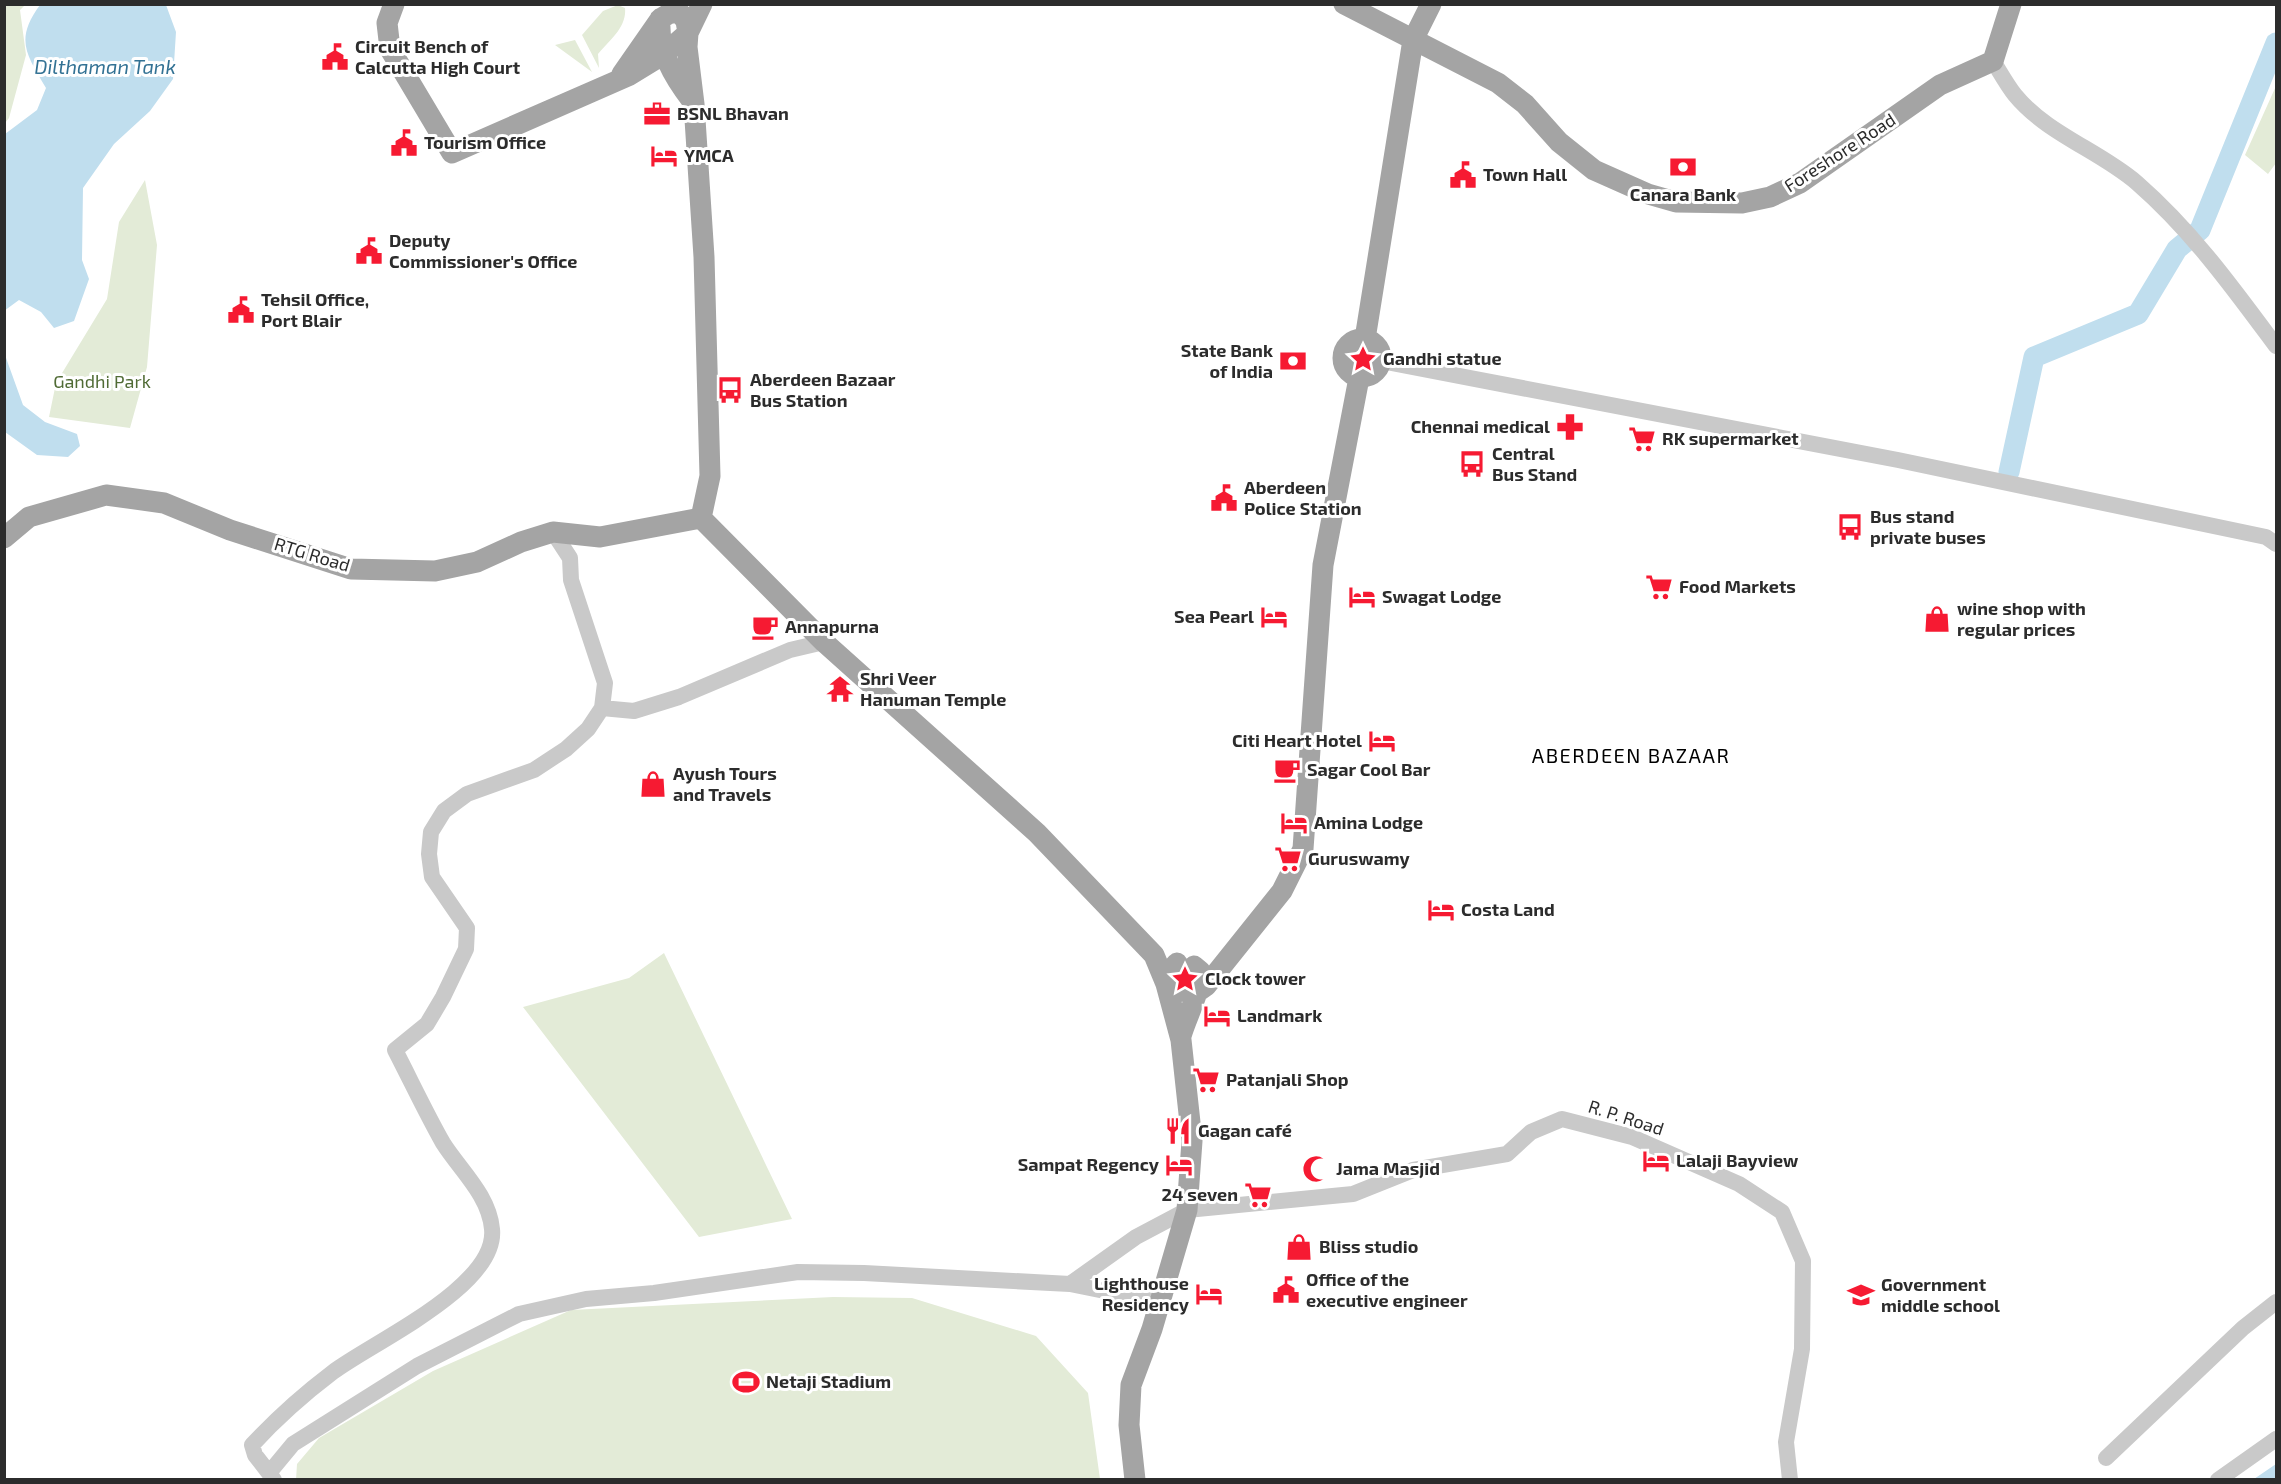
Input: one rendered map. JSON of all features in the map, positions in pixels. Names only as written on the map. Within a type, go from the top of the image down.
[{"type":"main road","points":[[394,4],[387,23],[390,50],[452,153],[616,81],[664,54],[688,33],[702,4]]},
{"type":"main road","name":"Foreshore Road","points":[[1344,4],[1498,83],[1524,104],[1559,142],[1594,170],[1648,194],[1676,202],[1742,204],[1770,196],[1800,183],[1940,85],[1993,61]]},
{"type":"main road","points":[[1365,339],[1413,40],[1431,4]]},
{"type":"main road","points":[[1993,61],[2011,4]]},
{"type":"main road","points":[[616,81],[663,12]]},
{"type":"main road","points":[[663,12],[680,14],[686,21],[694,104],[704,257],[710,476],[701,518],[824,642],[1037,833],[1154,955],[1166,984],[1180,1040],[1192,1141],[1187,1210],[1131,1385],[1129,1425],[1135,1479]]},
{"type":"main road","points":[[663,12],[659,38],[664,54],[677,81],[694,104]]},
{"type":"main road","points":[[1365,339],[1378,346],[1381,361],[1374,374],[1359,378],[1346,370],[1342,356],[1350,342],[1365,339]]},
{"type":"main road","points":[[1196,993],[1225,963],[1282,891],[1303,849],[1323,564],[1359,378]]},
{"type":"main road","name":"RTG Road","points":[[4,538],[29,517],[106,495],[164,503],[230,530],[351,569],[435,571],[477,562],[521,542],[553,531],[600,537],[701,518]]},
{"type":"main road","points":[[1154,955],[1200,971],[1200,983],[1187,1012],[1180,1040]]},
{"type":"main road","points":[[1166,984],[1167,974],[1185,965],[1209,967],[1225,963]]},
{"type":"main road","points":[[1166,984],[1174,990],[1196,993]]},
{"type":"street","points":[[1993,61],[2015,95],[2035,114],[2134,181],[2186,230],[2277,345]]},
{"type":"street","points":[[1381,361],[1898,460],[2273,537]]},
{"type":"street","points":[[553,531],[570,558],[571,580],[604,683],[602,708],[588,729],[566,749],[534,770],[467,794],[444,811],[431,832],[429,854],[432,877],[467,928],[466,950],[427,1024],[395,1050],[444,1144],[463,1168],[487,1211],[492,1229],[491,1248],[483,1265],[468,1282],[387,1340],[334,1372],[272,1424],[252,1445],[255,1455],[271,1476],[293,1444],[417,1366],[519,1314],[586,1299],[654,1293],[798,1272],[864,1273],[1070,1284],[1159,1302]]},
{"type":"street","points":[[602,708],[634,711],[679,697],[790,650],[824,642]]},
{"type":"street","name":"R. P. Road","points":[[1187,1210],[1353,1194],[1413,1170],[1507,1154],[1531,1132],[1562,1119],[1632,1137],[1739,1184],[1782,1212],[1803,1261],[1802,1349],[1786,1442],[1790,1479]]},
{"type":"street","points":[[1070,1284],[1136,1237],[1187,1210]]},
{"type":"street","points":[[2106,1458],[2243,1328],[2277,1302]]},
{"type":"street","points":[[2218,1479],[2277,1439]]},
{"type":"green space","points":[[5,4],[25,5],[20,10],[26,55],[9,118],[5,123]]},
{"type":"green space","points":[[618,5],[625,8],[625,15],[617,33],[598,54],[599,68],[582,35],[603,11]]},
{"type":"green space","points":[[575,40],[592,72],[555,45]]},
{"type":"green space","points":[[2276,86],[2276,163],[2268,174],[2245,155]]},
{"type":"green space","name":"Gandhi Park","points":[[145,180],[157,245],[147,367],[130,428],[49,417],[56,383],[107,299],[119,222]]},
{"type":"green space","points":[[664,953],[792,1219],[699,1237],[523,1007],[629,978]]},
{"type":"green space","name":"Netaji Stadium","points":[[833,1297],[912,1298],[1036,1336],[1088,1393],[1100,1479],[296,1480],[297,1464],[319,1438],[433,1371],[571,1310]]},
{"type":"water","name":"Dilthaman Tank","points":[[40,5],[166,5],[176,32],[173,79],[150,111],[114,144],[83,188],[82,260],[89,279],[74,321],[54,328],[41,312],[19,300],[4,311],[5,134],[37,110],[46,88],[33,66],[25,38],[32,17]]},
{"type":"water","points":[[5,355],[23,405],[45,422],[77,434],[80,446],[68,457],[37,455],[5,432]]},
{"type":"water","points":[[2276,1464],[2276,1479],[2254,1479]]},
{"type":"waterway","points":[[2009,472],[2034,357],[2138,314],[2177,249],[2200,230],[2276,43]]},
{"type":"place","name":"Circuit Bench of Calcutta High Court","points":[[335,57]]},
{"type":"place","name":"BSNL Bhavan","points":[[657,114]]},
{"type":"place","name":"Tourism Office","points":[[404,143]]},
{"type":"place","name":"YMCA","points":[[664,156]]},
{"type":"place","name":"Canara Bank","points":[[1683,167]]},
{"type":"place","name":"Town Hall","points":[[1463,175]]},
{"type":"place","name":"Deputy Commissioner's Office","points":[[369,251]]},
{"type":"place","name":"Tehsil Office, Port Blair","points":[[241,310]]},
{"type":"place","name":"Gandhi statue","points":[[1363,359]]},
{"type":"place","name":"State Bank of India","points":[[1293,361]]},
{"type":"place","name":"Aberdeen Bazaar Bus Station","points":[[730,390]]},
{"type":"place","name":"Chennai medical","points":[[1570,427]]},
{"type":"place","name":"RK supermarket","points":[[1642,439]]},
{"type":"place","name":"Central Bus Stand","points":[[1472,464]]},
{"type":"place","name":"Aberdeen Police Station","points":[[1224,498]]},
{"type":"place","name":"Bus stand private buses","points":[[1850,527]]},
{"type":"place","name":"Food Markets","points":[[1659,587]]},
{"type":"place","name":"Swagat Lodge","points":[[1362,597]]},
{"type":"place","name":"Sea Pearl","points":[[1274,617]]},
{"type":"place","name":"wine shop with regular prices","points":[[1937,619]]},
{"type":"place","name":"Annapurna","points":[[765,627]]},
{"type":"place","name":"Shri Veer Hanuman Temple","points":[[840,689]]},
{"type":"place","name":"Citi Heart Hotel","points":[[1382,741]]},
{"type":"place","name":"Sagar Cool Bar","points":[[1287,770]]},
{"type":"place","name":"Ayush Tours and Travels","points":[[653,784]]},
{"type":"place","name":"Amina Lodge","points":[[1294,823]]},
{"type":"place","name":"Guruswamy","points":[[1288,859]]},
{"type":"place","name":"Costa Land","points":[[1441,910]]},
{"type":"place","name":"Clock tower","points":[[1185,979]]},
{"type":"place","name":"Landmark","points":[[1217,1016]]},
{"type":"place","name":"Patanjali Shop","points":[[1206,1080]]},
{"type":"place","name":"Gagan café","points":[[1178,1131]]},
{"type":"place","name":"Lalaji Bayview","points":[[1656,1161]]},
{"type":"place","name":"Sampat Regency","points":[[1179,1165]]},
{"type":"place","name":"Jama Masjid","points":[[1316,1169]]},
{"type":"place","name":"24 seven","points":[[1258,1195]]},
{"type":"place","name":"Bliss studio","points":[[1299,1247]]},
{"type":"place","name":"Office of the executive engineer","points":[[1286,1290]]},
{"type":"place","name":"Lighthouse Residency","points":[[1209,1294]]},
{"type":"place","name":"Government middle school","points":[[1861,1295]]},
{"type":"place","name":"Netaji Stadium","points":[[746,1382]]},
{"type":"district","name":"ABERDEEN BAZAAR","points":[[1631,756]]}]
